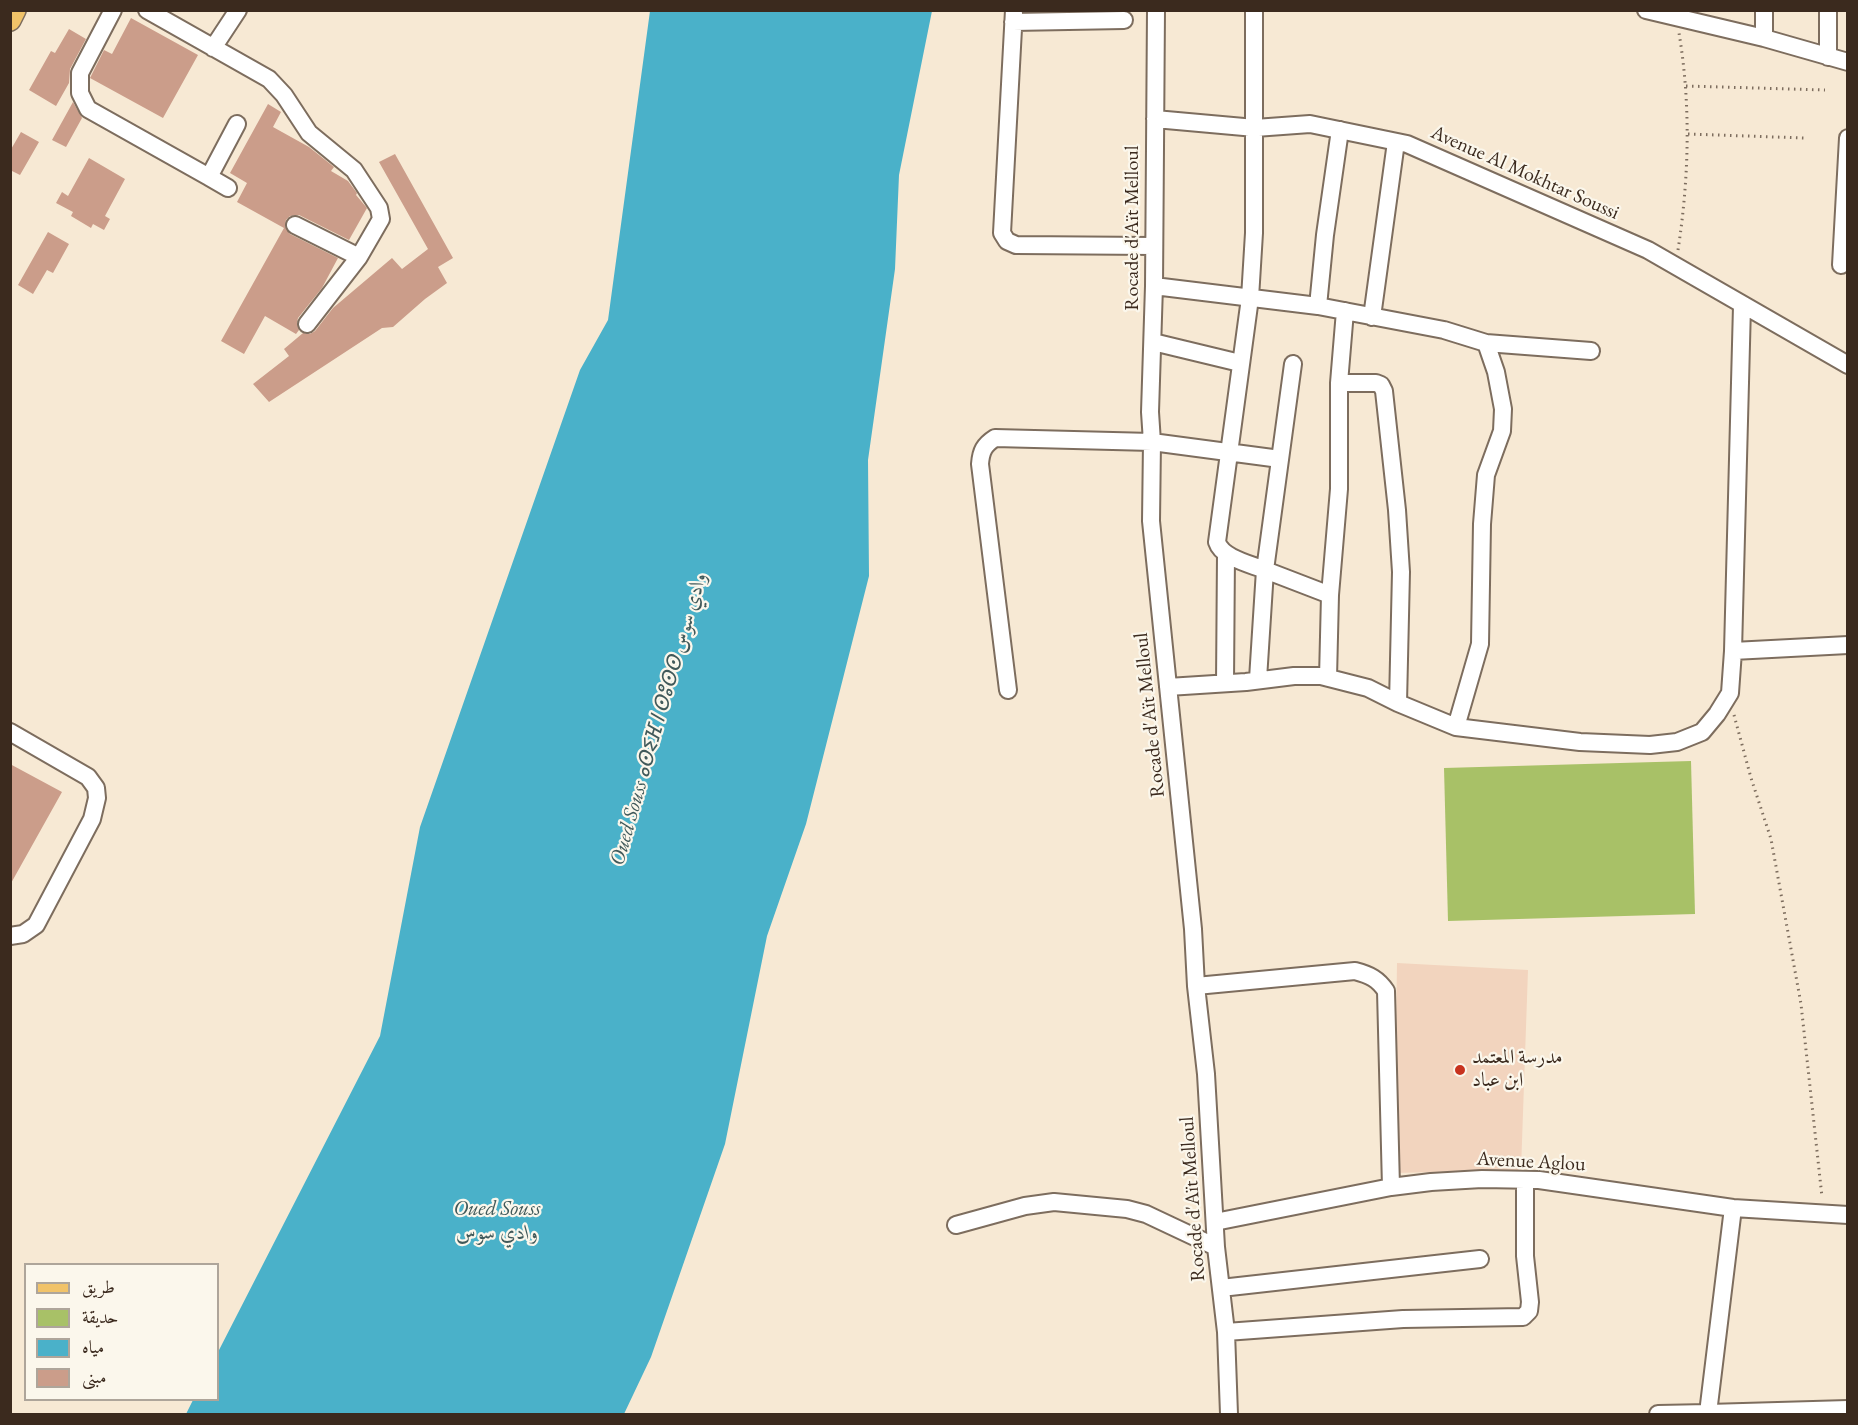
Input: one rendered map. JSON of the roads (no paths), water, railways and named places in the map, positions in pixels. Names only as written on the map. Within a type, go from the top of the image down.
[{"type":"main road","points":[[10,20],[15,10]]},
{"type":"street","points":[[113,10],[80,73],[80,93],[88,109],[228,188]]},
{"type":"street","points":[[147,10],[269,79],[284,96],[309,133],[354,170],[379,208],[381,219],[359,257],[307,324]]},
{"type":"street","points":[[213,48],[238,10]]},
{"type":"street","name":"Rocade d'Aït Melloul","points":[[1156,10],[1154,286],[1150,412],[1151,521],[1206,1074],[1216,1247],[1226,1332],[1229,1414]]},
{"type":"street","points":[[1254,10],[1254,233],[1250,298],[1217,542],[1219,549],[1226,554],[1330,595]]},
{"type":"street","points":[[1646,10],[1676,14],[1848,62]]},
{"type":"street","points":[[1764,10],[1764,39]]},
{"type":"street","points":[[1828,10],[1828,57]]},
{"type":"street","points":[[1124,20],[1013,16],[1002,233],[1007,242],[1016,245],[1154,246]]},
{"type":"street","name":"Avenue Al Mokhtar Soussi","points":[[1155,119],[1255,128],[1310,124],[1407,144],[1648,250],[1848,365]]},
{"type":"street","points":[[209,177],[237,124]]},
{"type":"street","points":[[1318,306],[1325,235],[1340,130]]},
{"type":"street","points":[[1840,265],[1848,138]]},
{"type":"street","points":[[1372,317],[1396,142]]},
{"type":"street","points":[[295,225],[359,257]]},
{"type":"street","points":[[1154,286],[1318,306],[1444,330],[1486,343],[1591,351]]},
{"type":"street","points":[[1168,687],[1294,676],[1328,678],[1368,688],[1456,727],[1580,742],[1650,745],[1677,742],[1702,732],[1730,693],[1742,306]]},
{"type":"street","points":[[1328,678],[1330,595],[1339,489],[1339,383],[1345,311]]},
{"type":"street","points":[[1153,342],[1240,363]]},
{"type":"street","points":[[1456,727],[1480,644],[1482,524],[1486,475],[1502,431],[1503,409],[1496,372],[1486,343]]},
{"type":"street","points":[[1258,679],[1265,570],[1293,364]]},
{"type":"street","points":[[1339,383],[1376,383],[1381,385],[1384,391],[1397,510],[1401,572],[1398,703]]},
{"type":"street","points":[[1008,690],[981,464],[981,453],[988,442],[995,438],[1152,441],[1280,459]]},
{"type":"street","points":[[1225,683],[1226,554]]},
{"type":"street","points":[[1733,651],[1848,645]]},
{"type":"street","points":[[10,732],[88,777],[96,788],[97,798],[92,819],[36,925],[23,934],[10,936]]},
{"type":"street","points":[[1196,986],[1355,971],[1369,975],[1380,982],[1386,992],[1391,1187]]},
{"type":"street","name":"Avenue Aglou","points":[[1215,1222],[1391,1187],[1482,1179],[1539,1179],[1733,1208],[1848,1215]]},
{"type":"street","points":[[1226,1332],[1403,1320],[1523,1317],[1529,1311],[1530,1302],[1525,1256],[1525,1180]]},
{"type":"street","points":[[956,1225],[1025,1206],[1054,1202],[1127,1209],[1146,1214],[1163,1220],[1216,1247]]},
{"type":"street","points":[[1708,1413],[1733,1208]]},
{"type":"street","points":[[1221,1288],[1480,1259]]},
{"type":"street","points":[[1658,1414],[1848,1409]]},
{"type":"water","name":"Oued Souss وادي سوس","points":[[650,11],[932,11],[899,175],[895,269],[868,460],[869,576],[806,824],[767,936],[725,1144],[651,1357],[624,1414],[186,1414],[192,1401],[219,1401],[219,1350],[380,1036],[420,827],[580,370],[608,320]]},
{"type":"place","name":"مدرسة المعتمد ابن عباد","points":[[1460,1070]]},
{"type":"water label","name":"Oued Souss ⴰⵙⵉⴼ ⵏ ⵙⵓⵙⵙ وادي سوس","points":[[659,719]]}]
